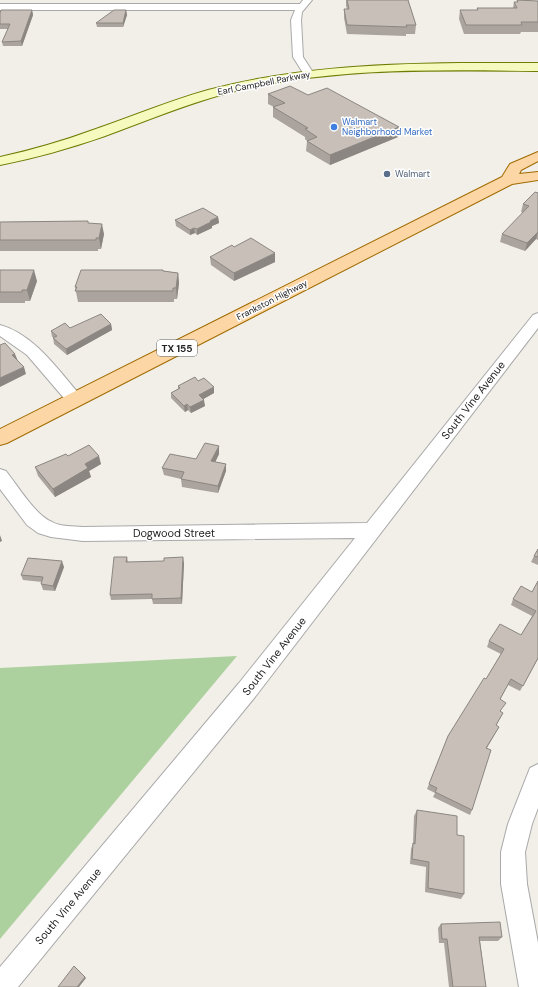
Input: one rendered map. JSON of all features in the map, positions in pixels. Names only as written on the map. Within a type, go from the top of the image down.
[{"type":"main road","name":"Earl Campbell Parkway","points":[[0,149],[86,125],[187,89],[246,75],[306,70],[352,69],[404,63],[529,64],[538,59]]},
{"type":"main road","name":"Earl Campbell Parkway","points":[[0,161],[45,150],[99,132],[167,106],[204,95],[306,70]]},
{"type":"main road","points":[[86,125],[99,132]]},
{"type":"main road","name":"Frankston Highway","points":[[0,438],[508,180],[515,167],[538,156]]},
{"type":"main road","name":"TX 155","points":[[508,180],[538,176]]},
{"type":"street","points":[[0,7],[305,3]]},
{"type":"street","points":[[305,3],[298,12],[296,20],[297,54],[299,61],[306,70]]},
{"type":"street","name":"South Vine Avenue","points":[[1,987],[247,690],[538,318]]},
{"type":"street","points":[[0,330],[21,343],[38,358],[75,400]]},
{"type":"street","name":"Dogwood Street","points":[[0,476],[34,520],[40,525],[56,532],[90,534],[372,530]]},
{"type":"street","points":[[533,987],[514,884],[513,852],[520,824],[538,776]]},
{"type":"green space","points":[[237,656],[0,939],[0,668]]},
{"type":"building","points":[[347,0],[408,0],[416,25],[406,25],[407,27],[347,25],[344,9],[349,9]]},
{"type":"building","points":[[517,0],[538,1],[538,22],[521,22],[522,25],[466,25],[460,10],[478,10],[477,8],[517,8],[514,2],[518,2]]},
{"type":"building","points":[[1,10],[32,10],[21,41],[2,42],[10,24],[0,24]]},
{"type":"building","points":[[114,10],[126,10],[123,23],[96,23]]},
{"type":"building","name":"Walmart Neighborhood Market","points":[[290,86],[308,95],[327,88],[399,127],[330,155],[307,141],[317,137],[305,129],[308,128],[273,107],[285,103],[268,94]]},
{"type":"building","points":[[535,192],[538,193],[538,232],[527,243],[502,234],[529,206],[523,204]]},
{"type":"building","points":[[203,208],[218,217],[197,229],[194,228],[190,230],[175,220]]},
{"type":"building","points":[[88,221],[88,223],[102,224],[99,238],[96,238],[96,240],[0,240],[0,222]]},
{"type":"building","points":[[251,238],[275,253],[234,273],[210,257],[232,245],[234,247]]},
{"type":"building","points":[[0,270],[34,270],[27,290],[22,290],[22,292],[0,292]]},
{"type":"building","points":[[81,270],[163,270],[178,273],[176,288],[173,288],[173,291],[75,291]]},
{"type":"building","points":[[101,314],[111,324],[66,349],[53,338],[57,336],[51,331],[65,323],[70,328]]},
{"type":"building","points":[[5,343],[15,354],[12,355],[24,367],[0,378],[0,345]]},
{"type":"building","points":[[195,377],[198,381],[204,378],[214,387],[199,395],[204,400],[190,407],[187,404],[184,406],[171,393],[180,388],[178,386]]},
{"type":"building","points":[[205,443],[219,446],[211,461],[226,464],[218,486],[181,479],[184,472],[162,468],[170,454],[196,459]]},
{"type":"building","points":[[89,445],[99,456],[85,464],[88,468],[53,489],[35,467],[66,454],[68,456]]},
{"type":"building","points":[[538,549],[538,557],[534,556]]},
{"type":"building","points":[[114,557],[127,557],[126,562],[164,561],[164,558],[183,557],[181,598],[152,599],[152,594],[110,595]]},
{"type":"building","points":[[28,558],[62,561],[53,586],[41,584],[43,577],[21,575]]},
{"type":"building","points":[[538,581],[538,658],[523,686],[511,679],[500,699],[506,703],[500,711],[503,713],[496,725],[499,727],[486,748],[491,750],[472,810],[435,792],[437,788],[429,784],[448,736],[504,649],[489,641],[500,624],[521,635],[536,611],[513,599],[521,586],[532,592]]},
{"type":"building","points":[[417,810],[457,816],[457,835],[464,836],[464,894],[428,888],[429,862],[412,859],[413,843],[415,844]]},
{"type":"building","points":[[500,922],[502,937],[479,937],[486,987],[453,987],[447,939],[442,939],[441,924]]},
{"type":"building","points":[[74,966],[85,977],[77,987],[58,987]]},
{"type":"place","name":"Walmart Neighborhood Market","points":[[334,127]]},
{"type":"place","name":"Walmart","points":[[387,174]]}]
